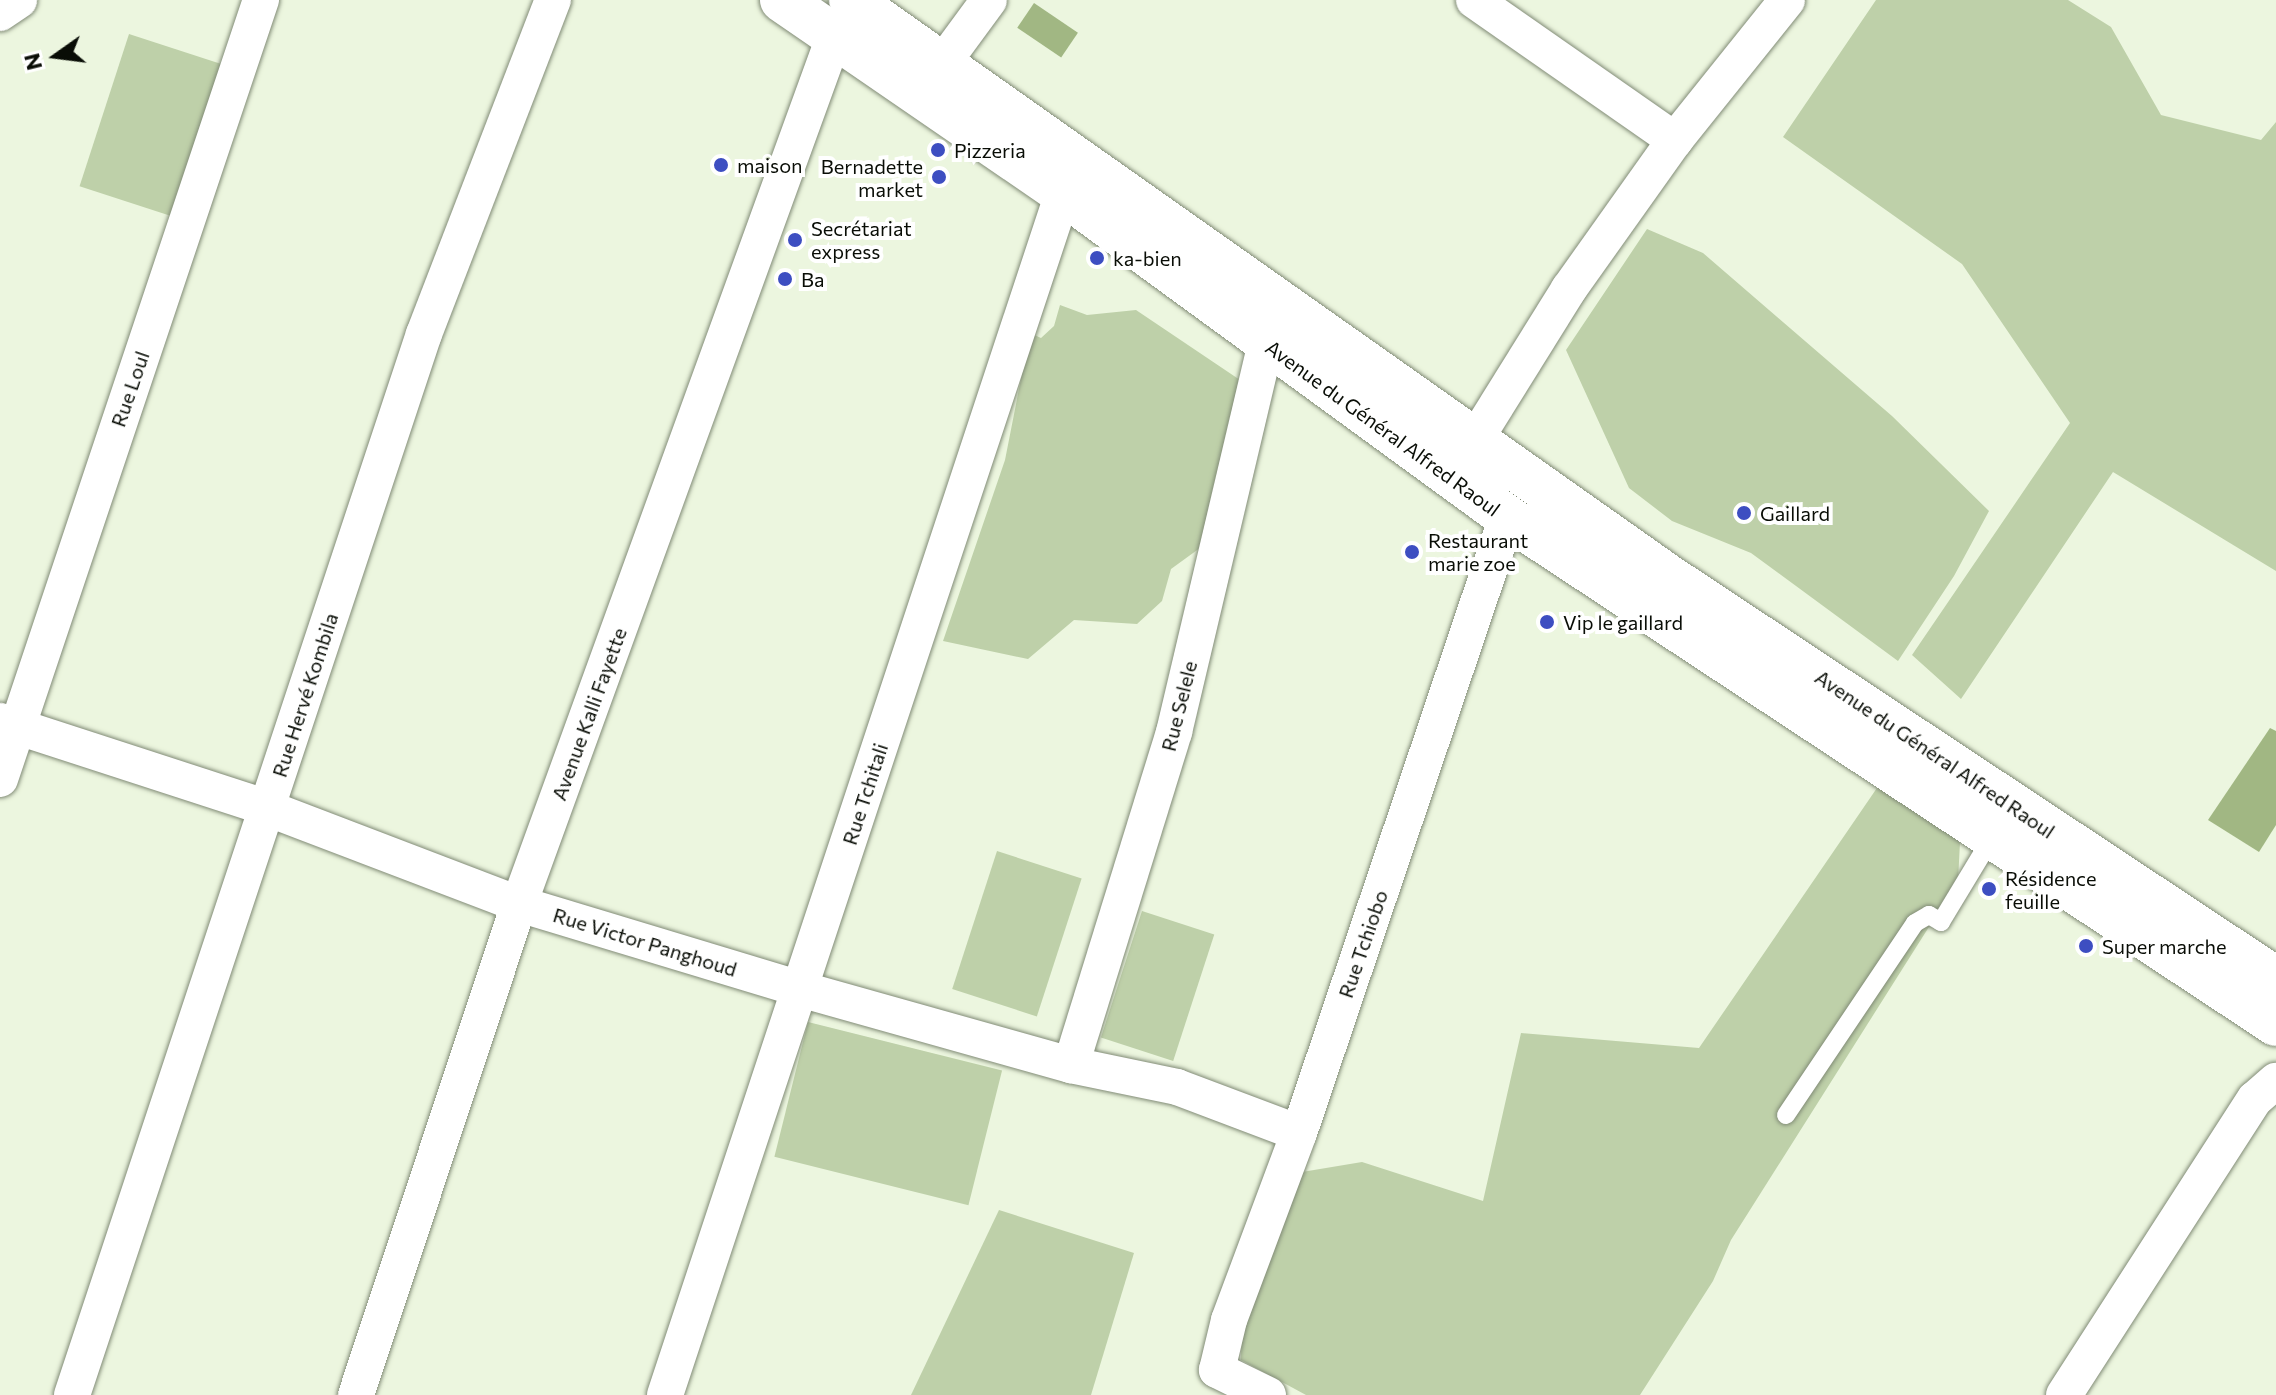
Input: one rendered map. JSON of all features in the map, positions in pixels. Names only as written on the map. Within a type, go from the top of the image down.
[{"type":"street","points":[[0,13],[19,0]]},
{"type":"street","name":"Rue Loul","points":[[0,779],[8,724],[261,0]]},
{"type":"street","name":"Rue Hervé Kombila","points":[[72,1395],[424,334],[553,0]]},
{"type":"street","name":"Avenue du Général Alfred Raoul","points":[[782,0],[842,19],[942,64],[1475,440],[1898,731],[2276,979]]},
{"type":"street","points":[[942,64],[989,0]]},
{"type":"street","points":[[1474,0],[1675,140]]},
{"type":"street","points":[[1475,440],[1569,289],[1675,140],[1787,0]]},
{"type":"street","name":"Avenue du Général Alfred Raoul","points":[[842,19],[1063,193],[1507,517],[1991,839],[2276,1024]]},
{"type":"street","name":"Avenue Kalli Fayette","points":[[356,1395],[519,904],[842,19]]},
{"type":"street","name":"Rue Tchitali","points":[[665,1395],[1063,193]]},
{"type":"street","name":"Rue Selele","points":[[1071,1065],[1174,732],[1266,342]]},
{"type":"street","name":"Rue Tchiobo","points":[[1268,1395],[1217,1370],[1229,1320],[1299,1133],[1507,517]]},
{"type":"street","name":"Rue Victor Panghoud","points":[[8,724],[267,808],[519,904],[800,989],[1071,1065],[1177,1087],[1299,1133]]},
{"type":"street","points":[[2064,1395],[2247,1112],[2276,1081]]},
{"type":"lane","points":[[1786,1115],[1915,923],[1929,915],[1941,922],[1991,839]]},
{"type":"shaded area","points":[[1876,0],[2068,0],[2111,27],[2161,115],[2261,140],[2276,122],[2276,571],[2113,472],[1961,699],[1912,655],[2070,423],[1962,264],[1783,137]]},
{"type":"shaded area","points":[[1034,3],[1078,33],[1061,58],[1017,28]]},
{"type":"shaded area","points":[[129,34],[225,65],[176,217],[80,186]]},
{"type":"shaded area","points":[[1647,229],[1703,253],[1892,416],[1989,511],[1954,576],[1898,661],[1751,553],[1672,521],[1629,488],[1566,350]]},
{"type":"shaded area","points":[[1060,305],[1087,315],[1136,310],[1240,380],[1211,540],[1171,569],[1162,601],[1137,624],[1074,620],[1028,659],[943,641],[1005,460],[1030,333],[1041,338],[1054,326]]},
{"type":"shaded area","points":[[2270,728],[2276,731],[2276,825],[2259,852],[2208,820]]},
{"type":"shaded area","points":[[1879,785],[1960,842],[1958,881],[1731,1240],[1713,1281],[1640,1395],[1306,1395],[1241,1360],[1242,1312],[1296,1173],[1362,1162],[1483,1201],[1521,1033],[1699,1048]]},
{"type":"shaded area","points":[[997,851],[1082,879],[1037,1016],[952,989]]},
{"type":"shaded area","points":[[1142,911],[1214,934],[1173,1061],[1101,1037]]},
{"type":"shaded area","points":[[808,1022],[1002,1070],[968,1205],[774,1157]]},
{"type":"shaded area","points":[[999,1210],[1134,1253],[1091,1395],[911,1395]]},
{"type":"place","name":"Pizzeria","points":[[938,150]]},
{"type":"place","name":"maison","points":[[721,165]]},
{"type":"place","name":"Bernadette market","points":[[939,177]]},
{"type":"place","name":"Secrétariat express","points":[[795,240]]},
{"type":"place","name":"ka-bien","points":[[1097,258]]},
{"type":"place","name":"Ba","points":[[785,279]]},
{"type":"place","name":"Gaillard","points":[[1744,513]]},
{"type":"place","name":"Restaurant marie zoe","points":[[1412,552]]},
{"type":"place","name":"Vip le gaillard","points":[[1547,622]]},
{"type":"place","name":"Résidence feuille","points":[[1989,889]]},
{"type":"place","name":"Super marche","points":[[2086,946]]}]
